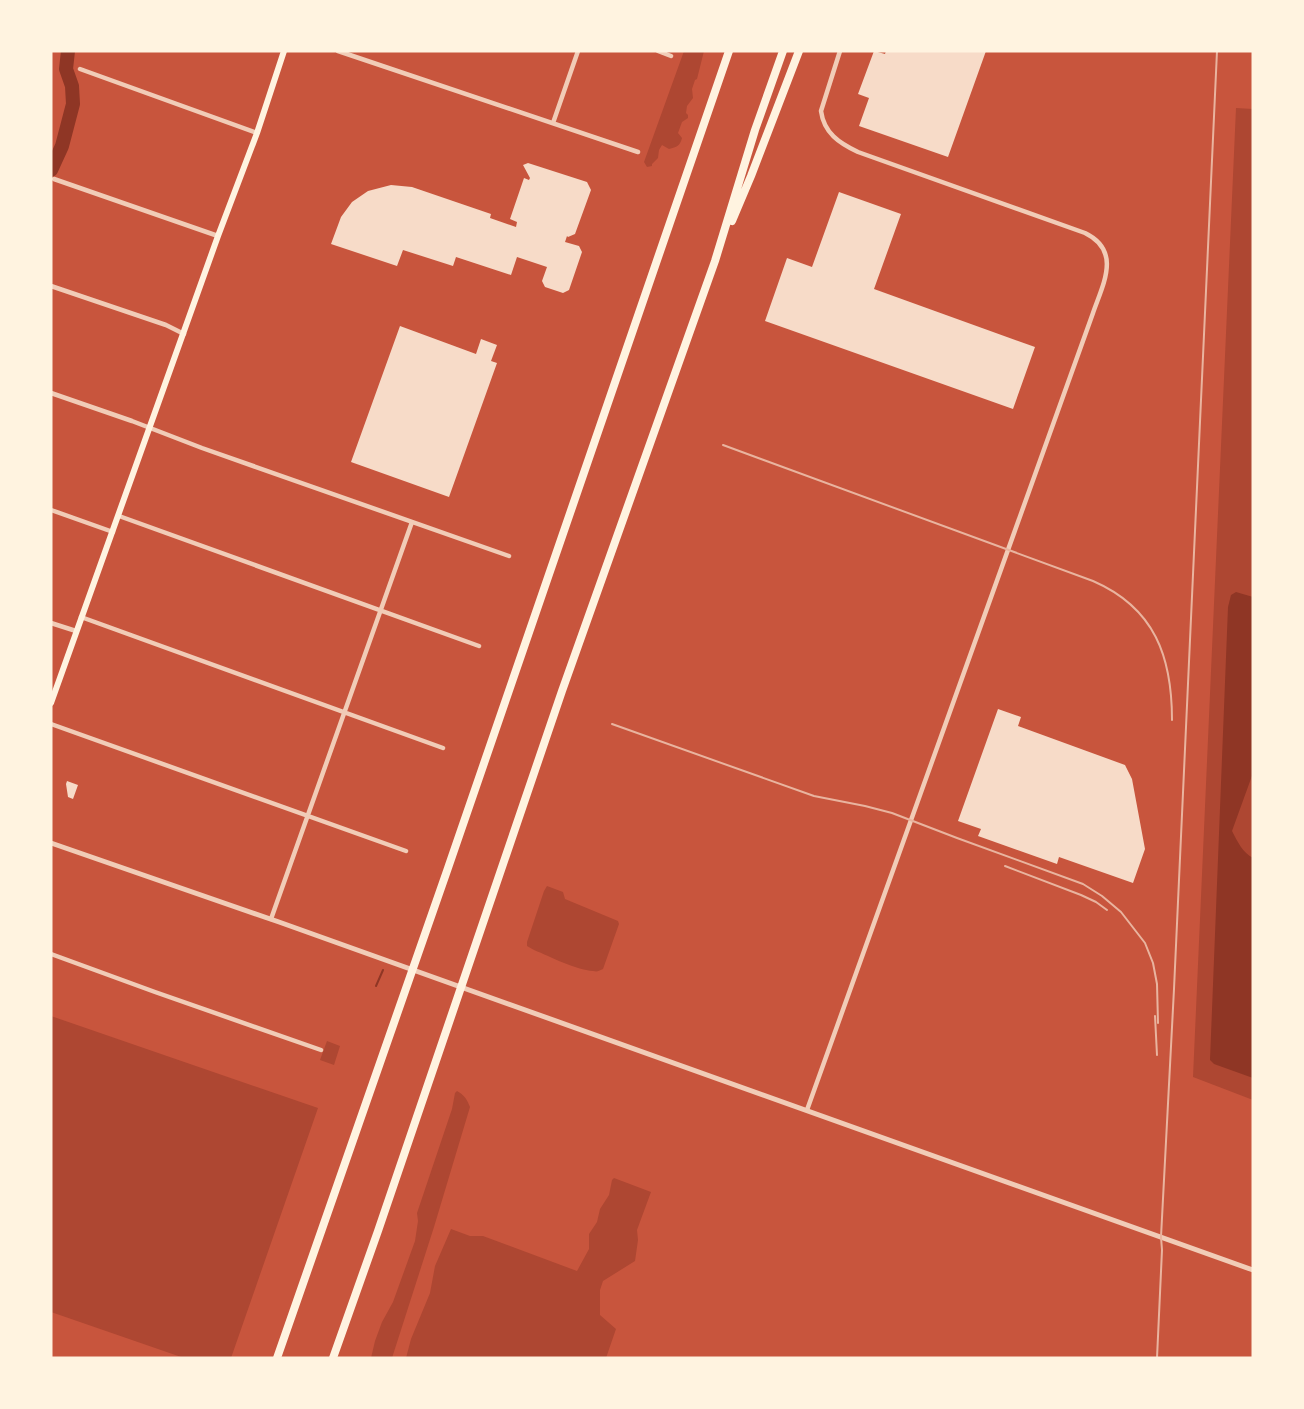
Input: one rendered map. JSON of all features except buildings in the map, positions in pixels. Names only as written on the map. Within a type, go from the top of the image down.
[{"type":"highway","points":[[712,99],[723,51]]},
{"type":"highway","points":[[277,1358],[729,51]]},
{"type":"highway","points":[[333,1358],[562,691],[715,261],[755,130],[783,51]]},
{"type":"highway","points":[[715,261],[751,176],[799,51]]},
{"type":"main road","points":[[51,703],[257,133],[284,51]]},
{"type":"street","points":[[338,51],[638,152]]},
{"type":"street","points":[[553,123],[578,51]]},
{"type":"street","points":[[658,51],[671,56]]},
{"type":"street","points":[[807,1110],[1102,287],[1107,267],[1106,252],[1085,233],[869,156],[840,142],[826,129],[821,111],[840,51]]},
{"type":"street","points":[[80,69],[257,133]]},
{"type":"street","points":[[54,179],[218,236]]},
{"type":"street","points":[[51,286],[166,325],[184,334]]},
{"type":"street","points":[[51,393],[509,556]]},
{"type":"street","points":[[51,510],[113,532]]},
{"type":"street","points":[[119,516],[479,646]]},
{"type":"street","points":[[271,919],[412,522]]},
{"type":"street","points":[[81,617],[443,748]]},
{"type":"street","points":[[51,622],[76,631]]},
{"type":"street","points":[[51,724],[406,851]]},
{"type":"street","points":[[51,843],[271,919],[1253,1270]]},
{"type":"street","points":[[51,954],[321,1050]]},
{"type":"shaded area","points":[[684,51],[704,51],[692,89],[693,98],[687,106],[688,118],[682,122],[678,133],[682,138],[678,146],[669,149],[662,145],[658,158],[652,166],[647,167],[644,162]]},
{"type":"shaded area","points":[[1236,108],[1253,109],[1253,1100],[1193,1077]]},
{"type":"shaded area","points":[[1236,592],[1253,597],[1253,773],[1232,831],[1243,850],[1253,858],[1253,1078],[1214,1064],[1210,1060],[1228,607],[1231,595]]},
{"type":"shaded area","points":[[547,886],[563,892],[565,899],[618,921],[619,924],[603,969],[596,971],[579,968],[527,946]]},
{"type":"shaded area","points":[[51,1016],[318,1108],[231,1358],[184,1358],[51,1312]]},
{"type":"shaded area","points":[[327,1041],[340,1046],[334,1065],[320,1060]]},
{"type":"shaded area","points":[[457,1091],[462,1094],[470,1107],[392,1358],[371,1358],[382,1322],[393,1302],[415,1241],[417,1213]]},
{"type":"shaded area","points":[[614,1178],[651,1192],[637,1230],[635,1261],[603,1281],[600,1290],[600,1315],[616,1329],[606,1358],[406,1358],[411,1339],[430,1293],[435,1266],[451,1229],[470,1236],[483,1236],[577,1271],[589,1249],[589,1234],[597,1222],[600,1209],[609,1195]]},
{"type":"waterway","points":[[51,170],[62,146],[73,104],[72,86],[66,69],[68,51]]},
{"type":"waterway","points":[[376,986],[383,970]]},
{"type":"railway","points":[[1157,1358],[1217,51]]},
{"type":"railway","points":[[723,445],[1093,581],[1114,592],[1132,605],[1156,637],[1168,676],[1172,720]]},
{"type":"railway","points":[[612,724],[814,796],[892,813],[1083,884],[1121,912],[1145,943],[1153,963],[1157,984],[1158,1023]]},
{"type":"railway","points":[[1005,866],[1081,895],[1107,910]]},
{"type":"railway","points":[[1155,1016],[1157,1055]]}]
